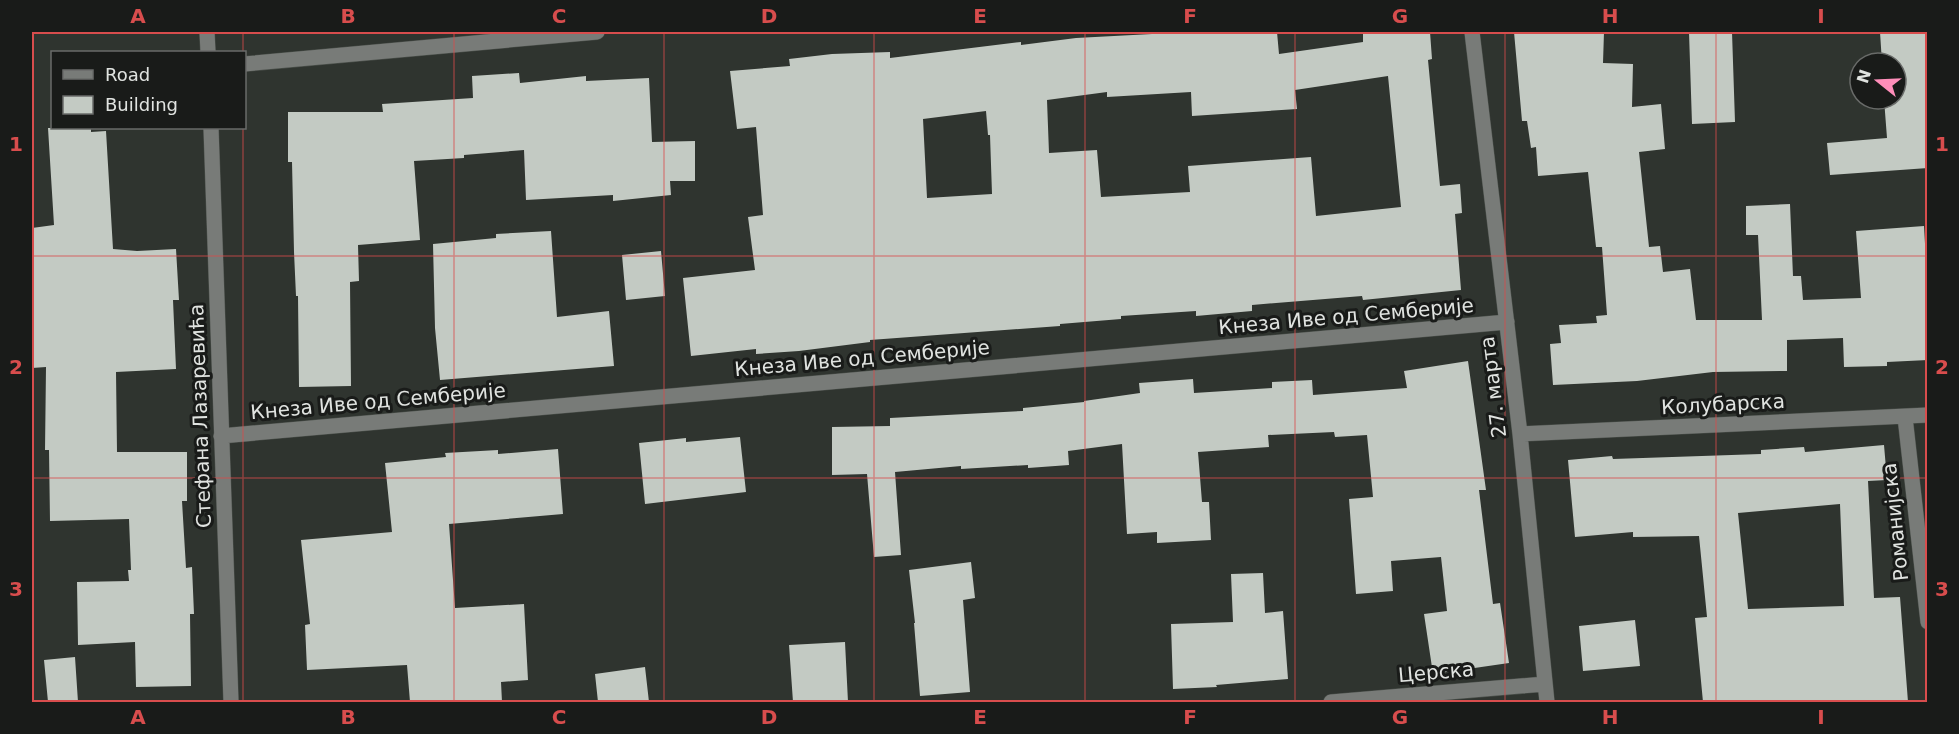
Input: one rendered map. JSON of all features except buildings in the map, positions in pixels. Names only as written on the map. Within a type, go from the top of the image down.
[{"type":"street","points":[[207,32],[208,51]]},
{"type":"street","points":[[246,64],[597,32]]},
{"type":"street","name":"27. марта","points":[[1472,32],[1520,434],[1547,702]]},
{"type":"street","name":"Стефана Лазаревића","points":[[211,129],[231,702]]},
{"type":"street","name":"Кнеза Иве од Семберије","points":[[221,436],[1507,322]]},
{"type":"street","name":"Колубарска","points":[[1520,434],[1928,415]]},
{"type":"street","name":"Романијска","points":[[1905,417],[1928,622]]},
{"type":"street","name":"Церска","points":[[1331,702],[1545,684]]}]
